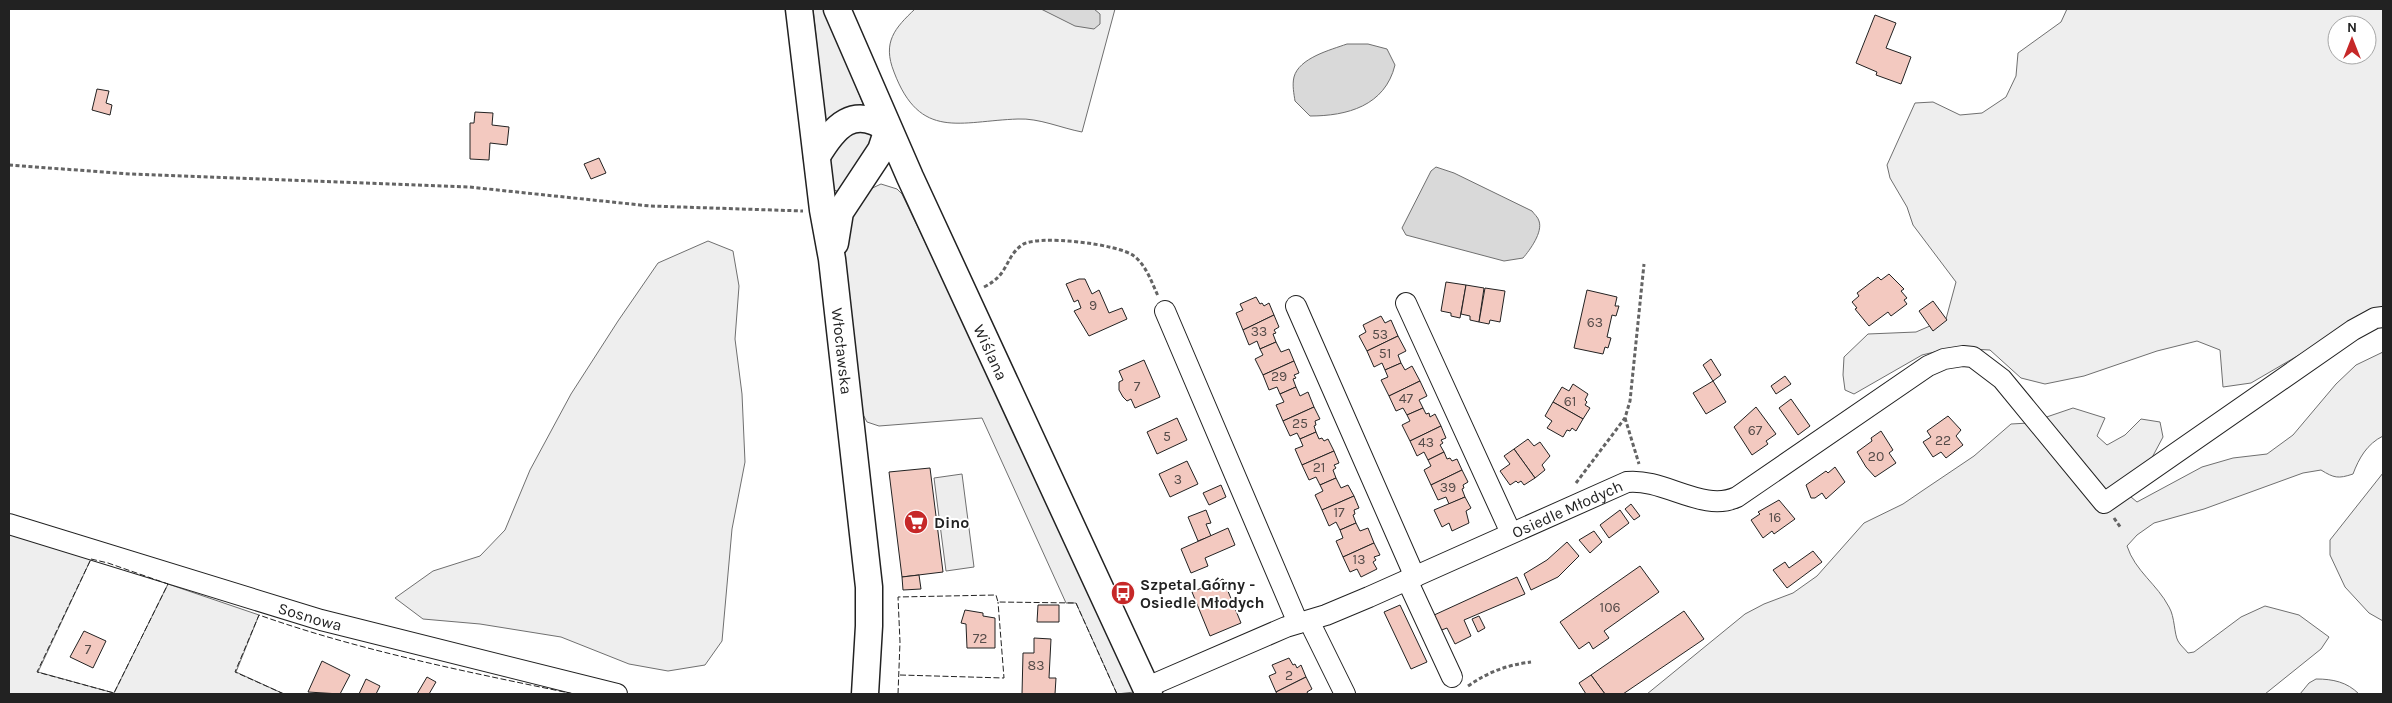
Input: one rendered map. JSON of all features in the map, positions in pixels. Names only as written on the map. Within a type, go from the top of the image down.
[{"type":"main road","name":"Włocławska","points":[[799,9],[823,210],[832,258],[869,587],[865,694]]},
{"type":"main road","name":"Wiślana","points":[[837,9],[888,129],[1147,691]]},
{"type":"main road","points":[[817,156],[833,131],[846,121],[872,120],[888,129],[881,150],[840,212],[832,258]]},
{"type":"main road","points":[[863,177],[882,174],[910,177]]},
{"type":"street","points":[[1406,303],[1511,533]]},
{"type":"street","points":[[1296,306],[1411,578],[1459,682]]},
{"type":"street","points":[[1166,311],[1303,622],[1345,694]]},
{"type":"street","name":"Osiedle Młodych","points":[[1147,691],[1303,622],[1411,578],[1627,482],[1638,481],[1707,501],[1727,502],[1928,366],[1944,359],[1963,356],[1973,357],[2002,379],[2104,503],[2353,330],[2375,318],[2383,317]]},
{"type":"street","name":"Sosnowa","points":[[9,524],[321,620],[617,694]]},
{"type":"path","points":[[9,165],[130,174],[469,187],[650,206],[789,212],[823,210]]},
{"type":"path","points":[[964,291],[982,288],[995,281],[1001,276],[1015,251],[1030,241],[1037,239],[1110,246],[1124,250],[1140,261],[1166,311]]},
{"type":"path","points":[[1572,487],[1625,418],[1630,401],[1644,264]]},
{"type":"path","points":[[1625,418],[1642,476],[1638,481]]},
{"type":"path","points":[[1459,682],[1481,677],[1508,665],[1531,662]]},
{"type":"shaded area","points":[[813,9],[825,9],[863,104],[863,108],[829,121],[825,120]]},
{"type":"shaded area","points":[[915,9],[1115,9],[1082,132],[1026,119],[960,123],[944,122],[929,118],[916,109],[904,94],[894,72],[889,52],[892,36],[896,29]]},
{"type":"shaded area","points":[[1041,9],[1094,9],[1100,14],[1100,24],[1094,29],[1075,26]]},
{"type":"shaded area","points":[[2067,9],[2383,9],[2383,306],[2251,383],[2223,387],[2220,350],[2197,341],[2157,351],[2084,376],[2045,384],[2021,378],[1990,350],[1951,348],[1922,355],[1854,394],[1845,390],[1843,375],[1844,357],[1868,334],[1916,332],[1946,319],[1956,282],[1913,225],[1907,207],[1890,178],[1887,165],[1915,103],[1933,102],[1960,115],[1982,113],[2006,97],[2016,76],[2018,53],[2061,22]]},
{"type":"shaded area","points":[[1347,44],[1368,44],[1387,49],[1395,65],[1390,79],[1383,90],[1363,106],[1337,114],[1310,116],[1295,101],[1293,83],[1297,70],[1308,60]]},
{"type":"shaded area","points":[[848,129],[872,133],[872,143],[840,190],[836,191],[834,189],[830,157]]},
{"type":"shaded area","points":[[1436,167],[1454,173],[1532,211],[1540,225],[1538,235],[1523,258],[1504,261],[1406,235],[1402,228],[1431,171]]},
{"type":"shaded area","points":[[881,184],[897,189],[902,194],[1001,401],[1134,692],[1117,694],[1076,603],[1066,603],[982,418],[879,426],[867,422],[860,409],[843,261],[843,234],[866,191]]},
{"type":"shaded area","points":[[708,241],[733,251],[739,286],[735,339],[742,394],[745,462],[732,529],[722,641],[705,665],[668,671],[629,664],[561,637],[480,624],[423,619],[395,598],[433,571],[480,556],[505,530],[530,470],[571,394],[658,263]]},
{"type":"shaded area","points":[[2383,352],[2383,436],[2372,443],[2364,452],[2353,474],[2336,477],[2321,470],[2303,473],[2204,509],[2154,523],[2137,535],[2127,546],[2135,563],[2169,607],[2177,638],[2188,653],[2194,652],[2241,617],[2265,606],[2299,615],[2329,637],[2321,649],[2265,694],[1647,694],[1745,614],[1764,604],[1793,593],[1817,576],[1864,523],[1903,504],[1974,456],[2011,424],[2029,423],[2073,408],[2105,418],[2097,436],[2107,445],[2125,435],[2141,419],[2160,422],[2163,437],[2131,497],[2137,502],[2202,467],[2233,458],[2267,454],[2293,435],[2336,384],[2356,365]]},
{"type":"shaded area","points":[[2383,473],[2383,621],[2369,613],[2345,587],[2330,555],[2330,540]]},
{"type":"shaded area","points":[[962,474],[974,567],[946,571],[934,478]]},
{"type":"shaded area","points":[[9,532],[91,559],[38,672],[114,693],[168,584],[259,615],[236,672],[284,694],[9,694]]},
{"type":"shaded area","points":[[2316,679],[2339,682],[2359,694],[2300,694],[2309,683]]},
{"type":"building","points":[[1875,15],[1896,23],[1886,48],[1911,57],[1901,84],[1876,75],[1877,72],[1856,63]]},
{"type":"building","points":[[97,89],[109,91],[106,103],[112,105],[110,115],[92,110]]},
{"type":"building","points":[[475,112],[493,113],[492,125],[509,127],[507,145],[490,143],[489,160],[470,159],[470,123],[474,123]]},
{"type":"building","points":[[599,158],[606,173],[591,179],[584,164]]},
{"type":"building","points":[[1889,274],[1904,289],[1901,291],[1907,298],[1904,300],[1907,304],[1891,316],[1888,312],[1869,326],[1855,309],[1857,308],[1852,302],[1859,296],[1857,293],[1878,277],[1881,280]]},
{"type":"building","points":[[1079,279],[1085,279],[1092,294],[1099,290],[1109,313],[1122,308],[1127,319],[1089,336],[1074,311],[1081,308],[1078,300],[1074,302],[1066,284]]},
{"type":"building","points":[[1446,282],[1466,285],[1460,318],[1451,316],[1451,313],[1441,311]]},
{"type":"building","points":[[1466,285],[1484,288],[1479,322],[1470,320],[1470,316],[1461,314]]},
{"type":"building","points":[[1485,288],[1505,291],[1500,322],[1490,320],[1489,324],[1479,322]]},
{"type":"building","points":[[1587,290],[1617,297],[1615,306],[1619,306],[1616,316],[1612,315],[1607,337],[1611,338],[1608,348],[1605,347],[1603,354],[1574,348]]},
{"type":"building","points":[[1256,297],[1260,304],[1262,303],[1264,306],[1269,303],[1274,315],[1243,330],[1236,313],[1243,310],[1240,304]]},
{"type":"building","points":[[1933,301],[1947,320],[1933,331],[1919,311]]},
{"type":"building","points":[[1274,315],[1279,327],[1274,330],[1276,333],[1273,334],[1276,342],[1260,349],[1257,341],[1249,345],[1243,330]]},
{"type":"building","points":[[1381,316],[1385,323],[1391,320],[1398,336],[1367,351],[1359,336],[1366,332],[1363,325]]},
{"type":"building","points":[[1398,336],[1406,351],[1398,355],[1401,363],[1385,370],[1382,363],[1374,367],[1367,351]]},
{"type":"building","points":[[1276,342],[1281,352],[1289,349],[1294,361],[1263,375],[1255,359],[1263,355],[1260,349]]},
{"type":"building","points":[[1711,359],[1721,375],[1713,381],[1703,365]]},
{"type":"building","points":[[1144,360],[1160,397],[1135,408],[1131,399],[1127,401],[1119,390],[1119,382],[1123,380],[1119,371]]},
{"type":"building","points":[[1294,361],[1299,373],[1294,375],[1296,378],[1293,379],[1296,387],[1280,394],[1277,387],[1269,390],[1263,375]]},
{"type":"building","points":[[1401,363],[1405,370],[1412,366],[1420,381],[1389,396],[1381,380],[1388,377],[1385,370]]},
{"type":"building","points":[[1785,376],[1791,384],[1776,394],[1771,386]]},
{"type":"building","points":[[1420,381],[1427,396],[1419,400],[1423,408],[1407,415],[1403,408],[1396,411],[1389,396]]},
{"type":"building","points":[[1713,381],[1726,402],[1706,414],[1693,393]]},
{"type":"building","points":[[1573,384],[1588,394],[1585,405],[1590,408],[1583,419],[1553,402],[1562,387],[1569,391]]},
{"type":"building","points":[[1296,387],[1300,396],[1308,392],[1314,407],[1283,421],[1276,405],[1284,402],[1280,394]]},
{"type":"building","points":[[1791,399],[1810,426],[1798,435],[1779,408]]},
{"type":"building","points":[[1553,402],[1583,419],[1576,431],[1572,428],[1570,431],[1567,430],[1563,437],[1547,428],[1552,421],[1545,416]]},
{"type":"building","points":[[1314,407],[1320,419],[1315,421],[1316,432],[1300,439],[1297,433],[1290,436],[1283,421]]},
{"type":"building","points":[[1756,407],[1776,434],[1766,441],[1768,444],[1752,455],[1734,427]]},
{"type":"building","points":[[1423,408],[1426,414],[1429,413],[1430,417],[1435,414],[1441,426],[1410,441],[1402,425],[1410,421],[1407,415]]},
{"type":"building","points":[[1948,416],[1961,430],[1956,436],[1963,445],[1946,458],[1941,452],[1933,457],[1923,442],[1931,437],[1927,431]]},
{"type":"building","points":[[1177,418],[1187,440],[1157,454],[1147,432]]},
{"type":"building","points":[[1441,426],[1446,438],[1441,440],[1443,443],[1440,445],[1444,452],[1428,460],[1424,452],[1417,456],[1410,441]]},
{"type":"building","points":[[1881,431],[1893,450],[1889,453],[1896,463],[1875,477],[1857,452],[1872,441],[1871,438]]},
{"type":"building","points":[[1316,432],[1319,439],[1322,438],[1324,441],[1328,439],[1334,451],[1302,465],[1295,449],[1303,446],[1300,439]]},
{"type":"building","points":[[1528,439],[1534,446],[1540,442],[1550,456],[1542,465],[1545,470],[1535,478],[1514,449]]},
{"type":"building","points":[[1514,449],[1535,478],[1524,485],[1521,481],[1518,483],[1516,481],[1510,485],[1500,471],[1510,464],[1504,456]]},
{"type":"building","points":[[1334,451],[1339,463],[1334,465],[1336,468],[1333,470],[1336,478],[1320,485],[1316,477],[1309,480],[1302,465]]},
{"type":"building","points":[[1444,452],[1447,459],[1450,458],[1452,461],[1457,459],[1462,470],[1431,485],[1424,470],[1431,466],[1428,460]]},
{"type":"building","points":[[1187,461],[1198,484],[1170,497],[1159,474]]},
{"type":"building","points":[[1835,467],[1845,482],[1826,499],[1822,493],[1815,498],[1811,498],[1806,485]]},
{"type":"building","name":"Dino","points":[[930,468],[943,572],[902,577],[889,472]]},
{"type":"building","points":[[1462,470],[1468,482],[1463,485],[1464,488],[1462,489],[1465,497],[1449,504],[1446,497],[1438,500],[1431,485]]},
{"type":"building","points":[[1336,478],[1341,488],[1348,485],[1354,496],[1322,510],[1315,495],[1323,491],[1320,485]]},
{"type":"building","points":[[1221,485],[1226,497],[1209,505],[1203,493]]},
{"type":"building","points":[[1354,496],[1359,508],[1354,510],[1355,514],[1353,515],[1356,523],[1340,530],[1336,522],[1329,526],[1322,510]]},
{"type":"building","points":[[1465,497],[1471,508],[1466,511],[1469,523],[1452,531],[1449,523],[1442,527],[1434,510]]},
{"type":"building","points":[[1779,500],[1795,519],[1774,534],[1772,531],[1763,538],[1751,520],[1760,514],[1758,512]]},
{"type":"building","points":[[1631,504],[1640,516],[1634,520],[1625,509]]},
{"type":"building","points":[[1206,510],[1211,523],[1206,524],[1211,536],[1198,541],[1188,517]]},
{"type":"building","points":[[1620,510],[1629,523],[1609,538],[1600,525]]},
{"type":"building","points":[[1356,523],[1360,531],[1368,528],[1374,543],[1343,557],[1336,541],[1343,538],[1340,530]]},
{"type":"building","points":[[1228,528],[1235,545],[1205,558],[1208,566],[1191,573],[1181,549]]},
{"type":"building","points":[[1594,531],[1602,542],[1590,553],[1579,540]]},
{"type":"building","points":[[1567,542],[1579,556],[1558,577],[1531,590],[1524,574],[1547,560]]},
{"type":"building","points":[[1374,543],[1380,555],[1374,557],[1376,560],[1373,562],[1377,569],[1361,577],[1357,569],[1350,572],[1343,557]]},
{"type":"building","points":[[1813,551],[1822,562],[1787,588],[1773,570],[1785,562],[1789,568]]},
{"type":"building","points":[[1640,566],[1659,592],[1604,631],[1609,638],[1593,649],[1589,642],[1579,649],[1560,622]]},
{"type":"building","points":[[919,575],[921,589],[903,590],[902,577]]},
{"type":"building","points":[[1517,577],[1525,594],[1464,620],[1471,636],[1455,644],[1447,628],[1439,631],[1432,616]]},
{"type":"building","points":[[1223,579],[1241,623],[1210,636],[1192,592]]},
{"type":"building","points":[[1038,605],[1059,605],[1059,622],[1037,622]]},
{"type":"building","points":[[1400,605],[1427,662],[1411,669],[1384,612]]},
{"type":"building","points":[[965,610],[983,613],[983,616],[995,618],[995,648],[967,648],[966,624],[961,623]]},
{"type":"building","points":[[1684,611],[1704,639],[1623,694],[1605,694],[1591,675]]},
{"type":"building","points":[[1479,616],[1485,628],[1478,632],[1472,619]]},
{"type":"building","points":[[84,631],[106,641],[93,668],[70,657]]},
{"type":"building","points":[[1034,638],[1051,639],[1049,678],[1056,678],[1055,694],[1022,694],[1023,653],[1034,653]]},
{"type":"building","points":[[1289,658],[1297,668],[1301,665],[1306,677],[1276,692],[1269,676],[1276,673],[1272,665]]},
{"type":"building","points":[[322,661],[350,675],[340,694],[308,692]]},
{"type":"building","points":[[1591,675],[1605,694],[1586,694],[1579,683]]},
{"type":"building","points":[[427,677],[436,682],[429,694],[417,694]]},
{"type":"building","points":[[1306,677],[1312,689],[1307,692],[1308,694],[1277,694],[1276,692]]},
{"type":"building","points":[[366,679],[380,686],[376,694],[359,694]]},
{"type":"fence","points":[[91,559],[168,584],[114,693],[37,672],[91,559]]},
{"type":"fence","points":[[898,694],[900,642],[898,597],[996,595],[998,602],[1076,603],[1117,694]]},
{"type":"fence","points":[[900,675],[1004,678],[998,602]]},
{"type":"fence","points":[[284,694],[235,672],[259,615],[297,628],[376,650],[574,694]]},
{"type":"place","name":"Dino","points":[[916,522]]},
{"type":"place","name":"Szpetal Górny - Osiedle Młodych","points":[[1123,593]]}]
